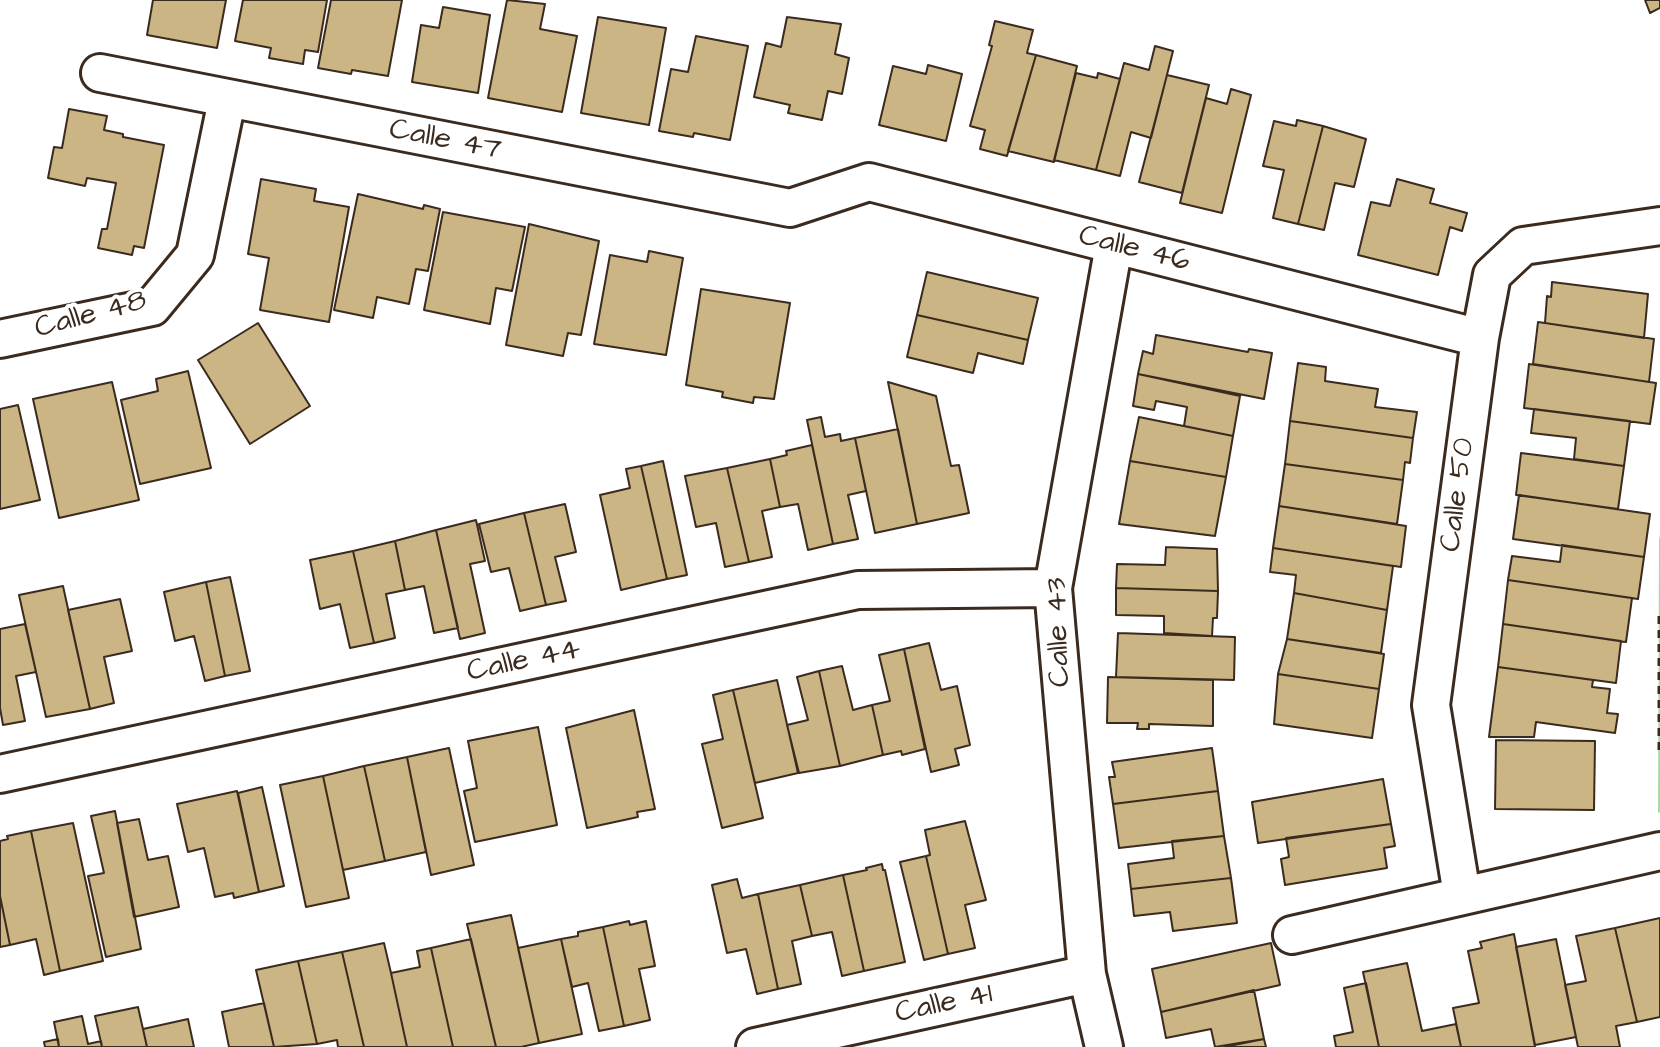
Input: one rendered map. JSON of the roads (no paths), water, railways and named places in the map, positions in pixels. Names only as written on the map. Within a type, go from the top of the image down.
[{"type":"street","name":"Calle 47","points":[[100,73],[790,208]]},
{"type":"street","name":"Calle 48","points":[[0,339],[152,307],[195,255],[227,100]]},
{"type":"street","name":"Calle 46","points":[[790,208],[869,182],[1480,338]]},
{"type":"street","name":"Calle 50","points":[[1462,895],[1431,705],[1480,338],[1492,275],[1523,246],[1660,226]]},
{"type":"street","name":"Calle 43","points":[[1104,1047],[1087,974],[1053,588],[1114,245]]},
{"type":"street","name":"Calle 44","points":[[0,774],[858,590],[1053,588]]},
{"type":"street","points":[[1292,935],[1660,851]]},
{"type":"street","name":"Calle 41","points":[[755,1047],[1087,974]]}]
